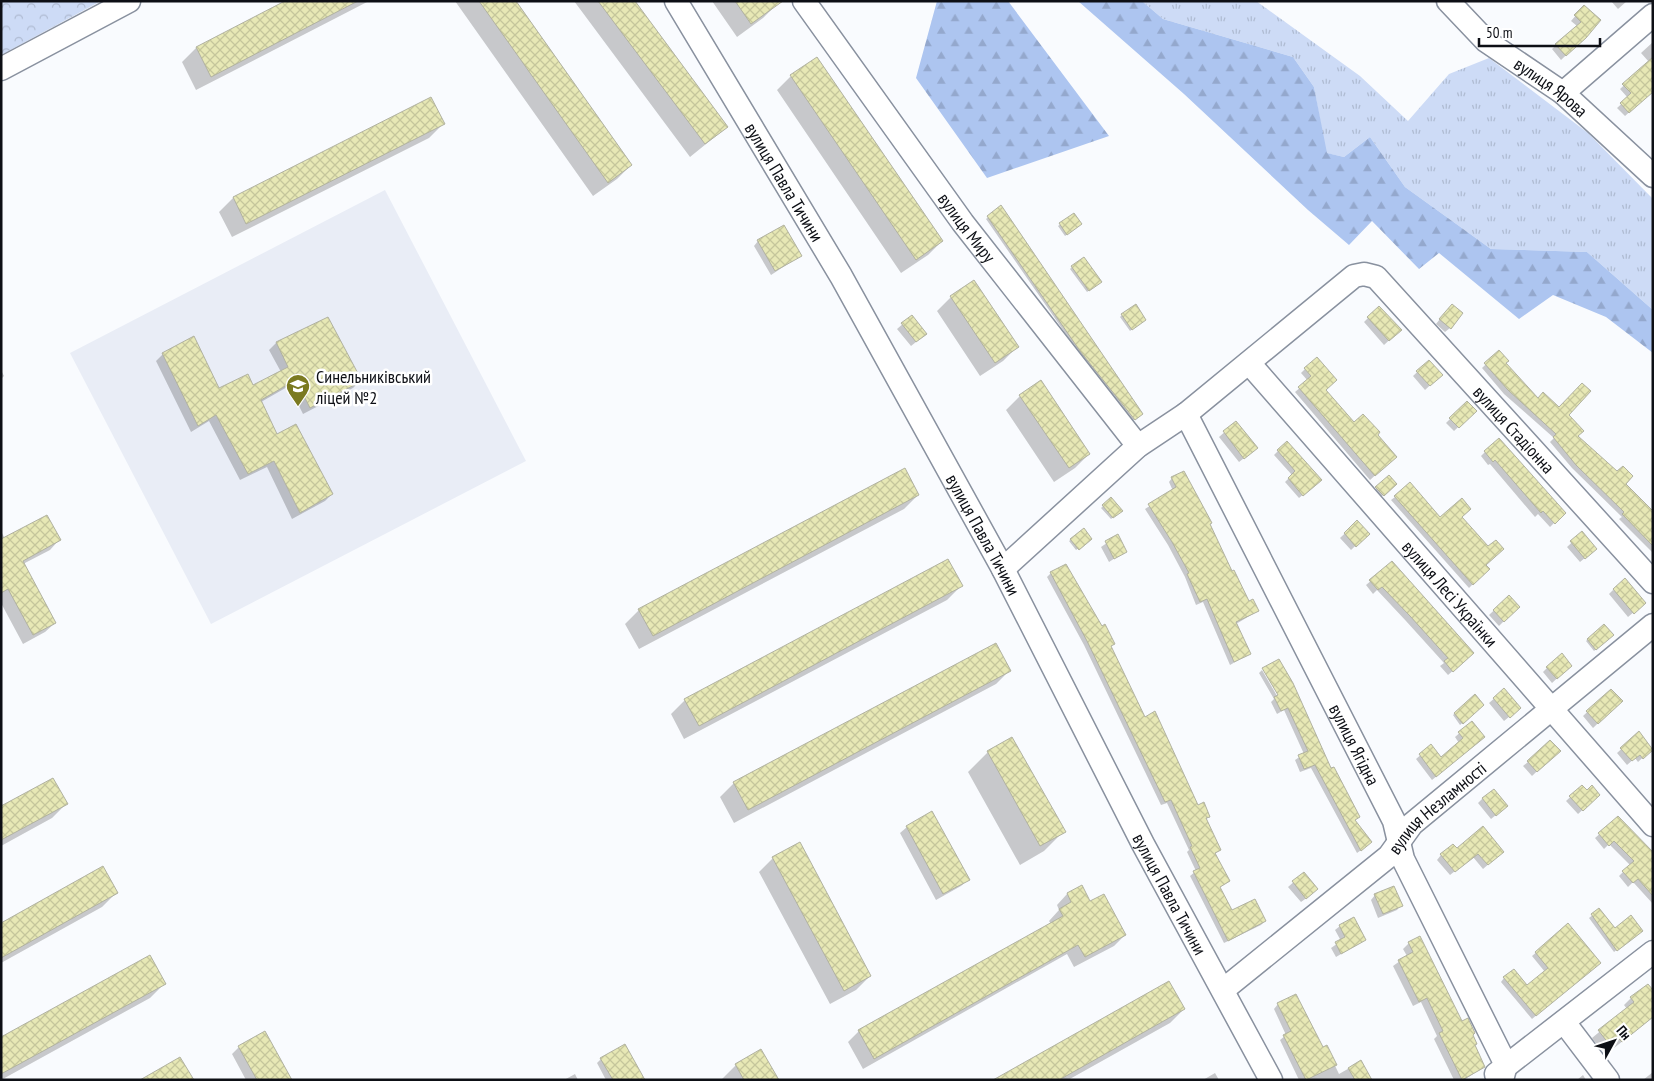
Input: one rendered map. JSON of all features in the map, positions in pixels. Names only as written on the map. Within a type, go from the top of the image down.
[{"type":"street","points":[[1,69],[129,1]]},
{"type":"street","name":"вулиця Павла Тичини","points":[[676,1],[841,276],[1003,569],[1143,844],[1271,1080]]},
{"type":"street","name":"вулиця Миру","points":[[804,1],[963,223],[1138,446]]},
{"type":"street","name":"вулиця Ярова","points":[[1448,1],[1486,41],[1563,93],[1653,176]]},
{"type":"street","points":[[1563,93],[1653,15]]},
{"type":"street","name":"вулиця Стадіонна","points":[[1249,363],[1354,276],[1364,274],[1376,277],[1653,582]]},
{"type":"street","points":[[1003,569],[1138,446],[1186,414],[1249,363]]},
{"type":"street","name":"вулиця Лесі Українки","points":[[1249,363],[1653,825]]},
{"type":"street","name":"вулиця Ягідна","points":[[1186,414],[1394,822],[1403,859],[1504,1072]]},
{"type":"street","name":"вулиця Незламності","points":[[1223,990],[1388,856],[1412,824],[1653,626]]},
{"type":"street","points":[[1489,1080],[1504,1072],[1653,952]]},
{"type":"street","points":[[1564,1022],[1608,1080]]},
{"type":"shaded area","name":"Синельниківський ліцей №2","points":[[385,190],[526,461],[211,624],[70,353]]},
{"type":"green space","points":[[1,1],[101,1],[1,55]]},
{"type":"green space","points":[[937,1],[1008,1],[1109,136],[987,178],[916,78]]},
{"type":"green space","points":[[1078,1],[1142,1],[1163,19],[1293,57],[1314,87],[1327,153],[1344,157],[1370,137],[1405,187],[1491,249],[1587,252],[1653,310],[1653,353],[1606,317],[1553,295],[1519,319],[1439,253],[1419,269],[1372,221],[1349,245],[1308,210],[1184,94]]},
{"type":"green space","points":[[1142,1],[1256,1],[1360,76],[1408,121],[1449,74],[1489,58],[1588,133],[1653,199],[1653,310],[1587,252],[1491,249],[1405,187],[1370,137],[1344,157],[1326,153],[1314,87],[1293,57],[1163,19]]},
{"type":"building","points":[[285,1],[358,1],[211,77],[196,47]]},
{"type":"building","points":[[479,1],[516,1],[632,165],[608,183]]},
{"type":"building","points":[[598,1],[635,1],[728,127],[705,144]]},
{"type":"building","points":[[735,1],[783,1],[751,24]]},
{"type":"building","points":[[1584,5],[1601,20],[1586,38],[1566,56],[1555,44],[1581,22],[1574,15]]},
{"type":"building","points":[[817,57],[943,241],[916,260],[790,75]]},
{"type":"building","points":[[1653,57],[1653,92],[1629,113],[1620,103],[1631,93],[1622,84]]},
{"type":"building","points":[[431,97],[445,124],[246,224],[233,197]]},
{"type":"building","points":[[1001,205],[1143,414],[1135,420],[1080,351],[987,216]]},
{"type":"building","points":[[1074,213],[1082,224],[1067,235],[1059,223]]},
{"type":"building","points":[[784,225],[802,256],[775,271],[757,240]]},
{"type":"building","points":[[1084,257],[1102,282],[1089,291],[1071,266]]},
{"type":"building","points":[[974,280],[1019,347],[995,363],[950,296]]},
{"type":"building","points":[[1136,304],[1146,320],[1132,330],[1121,314]]},
{"type":"building","points":[[1452,304],[1463,313],[1451,329],[1439,319]]},
{"type":"building","points":[[1379,306],[1402,330],[1389,341],[1367,317]]},
{"type":"building","points":[[912,315],[927,334],[916,342],[901,323]]},
{"type":"building","points":[[328,317],[362,381],[310,408],[296,380],[261,400],[277,434],[296,424],[333,494],[300,513],[274,461],[248,474],[216,415],[198,426],[162,353],[194,336],[219,388],[248,374],[253,385],[288,367],[276,342]]},
{"type":"building","points":[[1499,350],[1509,361],[1506,363],[1538,398],[1543,392],[1559,407],[1582,383],[1591,391],[1569,415],[1584,431],[1578,436],[1617,471],[1623,466],[1633,476],[1626,484],[1653,511],[1653,546],[1622,514],[1624,512],[1576,465],[1553,437],[1556,434],[1508,390],[1484,363]]},
{"type":"building","points":[[1317,357],[1337,380],[1326,390],[1354,422],[1363,414],[1380,432],[1378,435],[1397,457],[1375,476],[1298,387],[1311,376],[1304,368]]},
{"type":"building","points":[[1429,360],[1443,375],[1430,386],[1416,371]]},
{"type":"building","points":[[1041,380],[1090,454],[1069,468],[1019,395]]},
{"type":"building","points":[[1467,401],[1477,411],[1459,428],[1449,418]]},
{"type":"building","points":[[1236,421],[1258,448],[1244,459],[1223,431]]},
{"type":"building","points":[[1499,438],[1566,513],[1555,524],[1543,511],[1541,513],[1495,460],[1493,462],[1484,451]]},
{"type":"building","points":[[1287,441],[1322,480],[1303,496],[1288,478],[1295,471],[1277,450]]},
{"type":"building","points":[[905,468],[919,495],[653,636],[638,609]]},
{"type":"building","points":[[1184,471],[1212,523],[1210,524],[1232,571],[1234,570],[1249,601],[1253,599],[1259,611],[1236,622],[1251,654],[1234,662],[1207,599],[1200,602],[1187,574],[1189,573],[1148,504],[1176,487],[1171,477]]},
{"type":"building","points":[[1389,475],[1397,484],[1384,496],[1375,487]]},
{"type":"building","points":[[1410,482],[1440,517],[1462,498],[1471,509],[1462,517],[1488,546],[1496,540],[1504,549],[1486,565],[1490,569],[1473,585],[1394,496]]},
{"type":"building","points":[[1111,497],[1123,511],[1113,518],[1102,505]]},
{"type":"building","points":[[47,515],[61,540],[23,561],[56,623],[33,635],[8,589],[1,593],[1,539]]},
{"type":"building","points":[[1357,520],[1370,534],[1356,547],[1344,533]]},
{"type":"building","points":[[1084,528],[1092,539],[1079,550],[1070,539]]},
{"type":"building","points":[[1582,531],[1597,549],[1585,559],[1570,541]]},
{"type":"building","points":[[1118,534],[1127,552],[1114,559],[1105,541]]},
{"type":"building","points":[[948,559],[963,586],[699,726],[684,699]]},
{"type":"building","points":[[1392,561],[1474,653],[1453,672],[1444,661],[1448,658],[1410,616],[1382,587],[1378,590],[1369,580]]},
{"type":"building","points":[[1066,564],[1102,626],[1105,624],[1115,644],[1111,646],[1145,717],[1155,711],[1198,805],[1204,802],[1210,817],[1206,818],[1221,850],[1215,853],[1230,881],[1220,887],[1232,910],[1255,899],[1266,921],[1228,941],[1193,871],[1200,868],[1171,800],[1165,802],[1087,641],[1050,572]]},
{"type":"building","points":[[1625,578],[1646,603],[1634,614],[1613,589]]},
{"type":"building","points":[[1509,595],[1520,607],[1504,622],[1493,610]]},
{"type":"building","points":[[1604,624],[1614,635],[1596,650],[1587,639]]},
{"type":"building","points":[[996,643],[1011,671],[748,810],[733,782]]},
{"type":"building","points":[[1562,653],[1572,666],[1557,679],[1546,667]]},
{"type":"building","points":[[1279,659],[1293,683],[1331,768],[1334,767],[1360,817],[1355,820],[1372,842],[1361,851],[1315,765],[1304,769],[1298,755],[1308,751],[1288,708],[1281,711],[1274,697],[1278,695],[1262,668]]},
{"type":"building","points":[[1504,688],[1521,708],[1510,718],[1493,698]]},
{"type":"building","points":[[1611,689],[1623,701],[1598,724],[1586,711]]},
{"type":"building","points":[[1475,694],[1484,705],[1463,724],[1454,713]]},
{"type":"building","points":[[1472,721],[1485,737],[1436,777],[1419,754],[1431,744],[1441,757],[1463,738],[1458,732]]},
{"type":"building","points":[[1639,731],[1653,750],[1643,759],[1640,755],[1632,761],[1620,748]]},
{"type":"building","points":[[1012,737],[1066,832],[1040,846],[987,751]]},
{"type":"building","points":[[1550,740],[1561,751],[1537,772],[1527,761]]},
{"type":"building","points":[[53,778],[68,804],[1,840],[1,806]]},
{"type":"building","points":[[1582,785],[1587,790],[1592,785],[1600,795],[1583,811],[1569,796]]},
{"type":"building","points":[[1494,789],[1508,806],[1496,816],[1482,798]]},
{"type":"building","points":[[932,811],[970,880],[943,894],[906,826]]},
{"type":"building","points":[[1618,816],[1653,852],[1653,896],[1638,879],[1633,883],[1622,871],[1634,861],[1614,841],[1609,846],[1598,833]]},
{"type":"building","points":[[1483,826],[1504,852],[1488,865],[1478,854],[1455,872],[1440,854],[1453,844],[1457,848]]},
{"type":"building","points":[[800,842],[871,976],[844,991],[772,857]]},
{"type":"building","points":[[103,866],[118,893],[1,958],[1,923]]},
{"type":"building","points":[[1304,872],[1318,889],[1306,899],[1292,881]]},
{"type":"building","points":[[1082,885],[1090,901],[1104,894],[1126,935],[1085,957],[1078,945],[874,1059],[858,1030],[1063,916],[1059,909],[1071,902],[1067,893]]},
{"type":"building","points":[[1394,886],[1403,906],[1383,914],[1374,894]]},
{"type":"building","points":[[1599,908],[1615,928],[1631,915],[1643,931],[1617,951],[1591,914]]},
{"type":"building","points":[[1354,917],[1366,940],[1341,954],[1335,942],[1345,937],[1339,925]]},
{"type":"building","points":[[1568,923],[1601,963],[1536,1016],[1503,977],[1514,969],[1527,985],[1548,968],[1535,952]]},
{"type":"building","points":[[1420,936],[1462,1021],[1468,1018],[1475,1033],[1473,1035],[1477,1044],[1475,1045],[1485,1067],[1462,1080],[1439,1033],[1443,1031],[1427,998],[1419,1002],[1398,960],[1413,952],[1408,942]]},
{"type":"building","points":[[150,955],[166,984],[1,1074],[1,1037]]},
{"type":"building","points":[[1169,981],[1185,1009],[1059,1080],[993,1080]]},
{"type":"building","points":[[1648,984],[1653,990],[1653,1017],[1622,1042],[1617,1037],[1609,1044],[1598,1030],[1634,1002],[1630,997]]},
{"type":"building","points":[[1296,994],[1323,1047],[1327,1045],[1337,1065],[1306,1080],[1283,1035],[1291,1031],[1277,1003]]},
{"type":"building","points":[[265,1031],[292,1080],[257,1080],[238,1046]]},
{"type":"building","points":[[625,1044],[645,1080],[613,1080],[600,1058]]},
{"type":"building","points":[[761,1049],[779,1080],[744,1080],[735,1064]]},
{"type":"building","points":[[180,1057],[194,1080],[140,1080]]},
{"type":"building","points":[[1361,1060],[1372,1080],[1355,1080],[1348,1068]]},
{"type":"place","name":"Синельниківський ліцей №2","points":[[298,407]]}]
